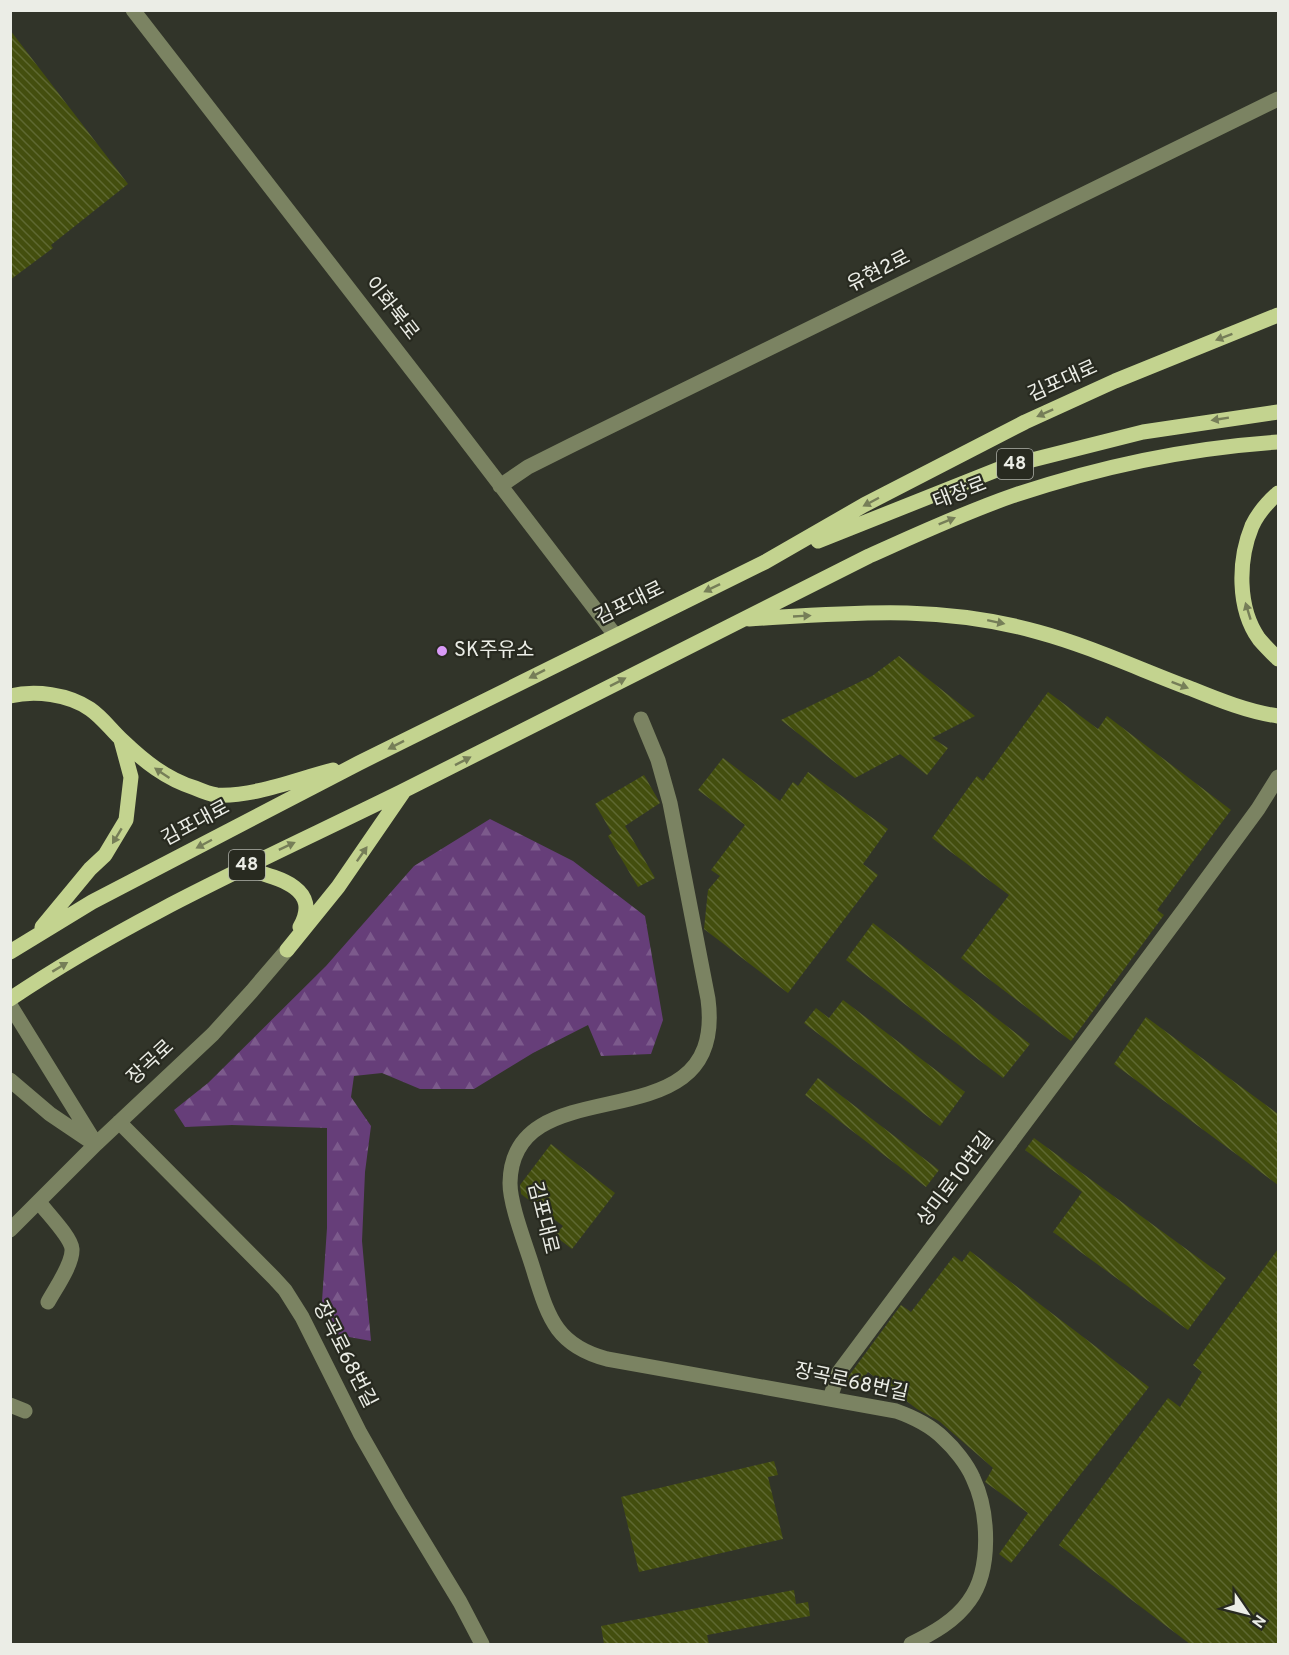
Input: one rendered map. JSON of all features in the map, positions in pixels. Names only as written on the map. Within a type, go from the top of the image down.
[{"type":"main road","name":"김포대로","points":[[10,952],[92,902],[359,763],[765,562],[864,505],[1025,422],[1115,381],[1278,315]]},
{"type":"main road","name":"태장로","points":[[765,562],[1004,467],[1143,432],[1278,412]]},
{"type":"main road","name":"태장로","points":[[743,619],[923,532],[1012,496],[1151,458],[1228,445],[1278,442]]},
{"type":"main road","points":[[1278,493],[1253,524],[1246,545],[1241,577],[1246,612],[1258,638],[1278,659]]},
{"type":"main road","points":[[743,619],[903,612],[948,614],[994,621],[1040,632],[1217,699],[1278,716]]},
{"type":"main road","name":"48","points":[[10,999],[104,940],[242,868],[405,790],[743,619]]},
{"type":"main road","points":[[10,696],[22,693],[51,695],[88,707],[149,764],[176,782],[215,795],[243,794],[359,763]]},
{"type":"main road","points":[[35,936],[90,869],[105,855],[126,820],[131,777],[121,740]]},
{"type":"main road","points":[[287,950],[338,886],[405,790]]},
{"type":"main road","points":[[242,868],[284,880],[296,887],[303,897],[306,909],[303,921],[287,950]]},
{"type":"street","name":"이화북로","points":[[133,10],[615,635]]},
{"type":"street","name":"유현2로","points":[[500,486],[528,467],[555,453],[1278,99]]},
{"type":"street","name":"김포대로","points":[[639,1365],[591,1355],[577,1349],[559,1332],[539,1289],[510,1185],[516,1154],[526,1138],[537,1127],[554,1118],[571,1113],[663,1090],[694,1065],[708,1036],[710,1019],[708,999],[670,803],[641,718]]},
{"type":"street","name":"상미로10번길","points":[[830,1398],[839,1372],[1258,809],[1278,777]]},
{"type":"street","name":"장곡로","points":[[10,1230],[96,1144],[213,1034],[287,950]]},
{"type":"street","points":[[10,1005],[96,1144]]},
{"type":"street","points":[[10,1080],[50,1114],[96,1144]]},
{"type":"street","name":"장곡로68번길","points":[[119,1122],[274,1278],[292,1300],[360,1433],[460,1602],[482,1644]]},
{"type":"street","points":[[39,1202],[68,1239],[72,1248],[68,1265],[48,1302]]},
{"type":"street","name":"장곡로68번길","points":[[639,1365],[896,1411],[916,1419],[943,1437],[973,1477],[985,1528],[986,1548],[979,1582],[970,1600],[944,1626],[911,1644]]},
{"type":"street","points":[[10,1405],[25,1411]]},
{"type":"green space","points":[[490,819],[573,861],[645,916],[663,1020],[651,1054],[601,1056],[588,1025],[533,1053],[474,1089],[420,1089],[382,1073],[354,1076],[351,1097],[371,1126],[365,1172],[362,1241],[371,1341],[338,1335],[322,1301],[327,1228],[327,1128],[232,1125],[185,1127],[174,1110],[208,1083],[326,966],[414,866]]},
{"type":"building","points":[[10,30],[128,184],[51,245],[53,248],[10,280]]},
{"type":"building","points":[[899,656],[975,716],[932,738],[948,748],[927,775],[900,754],[855,778],[781,720],[872,676]]},
{"type":"building","points":[[1048,692],[1098,729],[1107,716],[1231,810],[1157,910],[1164,915],[1071,1041],[961,958],[1009,895],[932,838],[977,776],[983,781]]},
{"type":"building","points":[[723,758],[780,801],[793,782],[798,786],[808,772],[888,829],[863,864],[878,875],[788,993],[704,929],[708,890],[720,876],[711,870],[745,825],[698,790]]},
{"type":"building","points":[[644,775],[660,803],[625,826],[655,878],[638,887],[608,836],[612,833],[595,804]]},
{"type":"building","points":[[873,923],[1030,1044],[1003,1078],[846,960]]},
{"type":"building","points":[[843,1000],[965,1092],[940,1126],[804,1023],[816,1008],[829,1018]]},
{"type":"building","points":[[1146,1017],[1278,1114],[1278,1185],[1114,1064]]},
{"type":"building","points":[[818,1078],[939,1170],[926,1187],[805,1095]]},
{"type":"building","points":[[1034,1138],[1226,1278],[1188,1330],[1053,1232],[1082,1192],[1025,1150]]},
{"type":"building","points":[[551,1144],[615,1193],[572,1249],[555,1236],[563,1226],[521,1194],[520,1185]]},
{"type":"building","points":[[1278,1249],[1278,1644],[1190,1644],[1059,1545],[1168,1398],[1180,1407],[1202,1372],[1193,1365]]},
{"type":"building","points":[[970,1251],[1149,1387],[1011,1563],[999,1554],[1028,1513],[985,1482],[993,1468],[939,1421],[917,1409],[868,1372],[856,1388],[846,1382],[901,1305],[911,1312],[954,1256],[962,1262]]},
{"type":"building","points":[[774,1461],[778,1475],[768,1477],[783,1539],[639,1572],[621,1497]]},
{"type":"building","points":[[794,1590],[796,1604],[808,1602],[810,1616],[707,1635],[709,1644],[604,1644],[601,1626]]},
{"type":"place","name":"SK주유소","points":[[442,651]]}]
